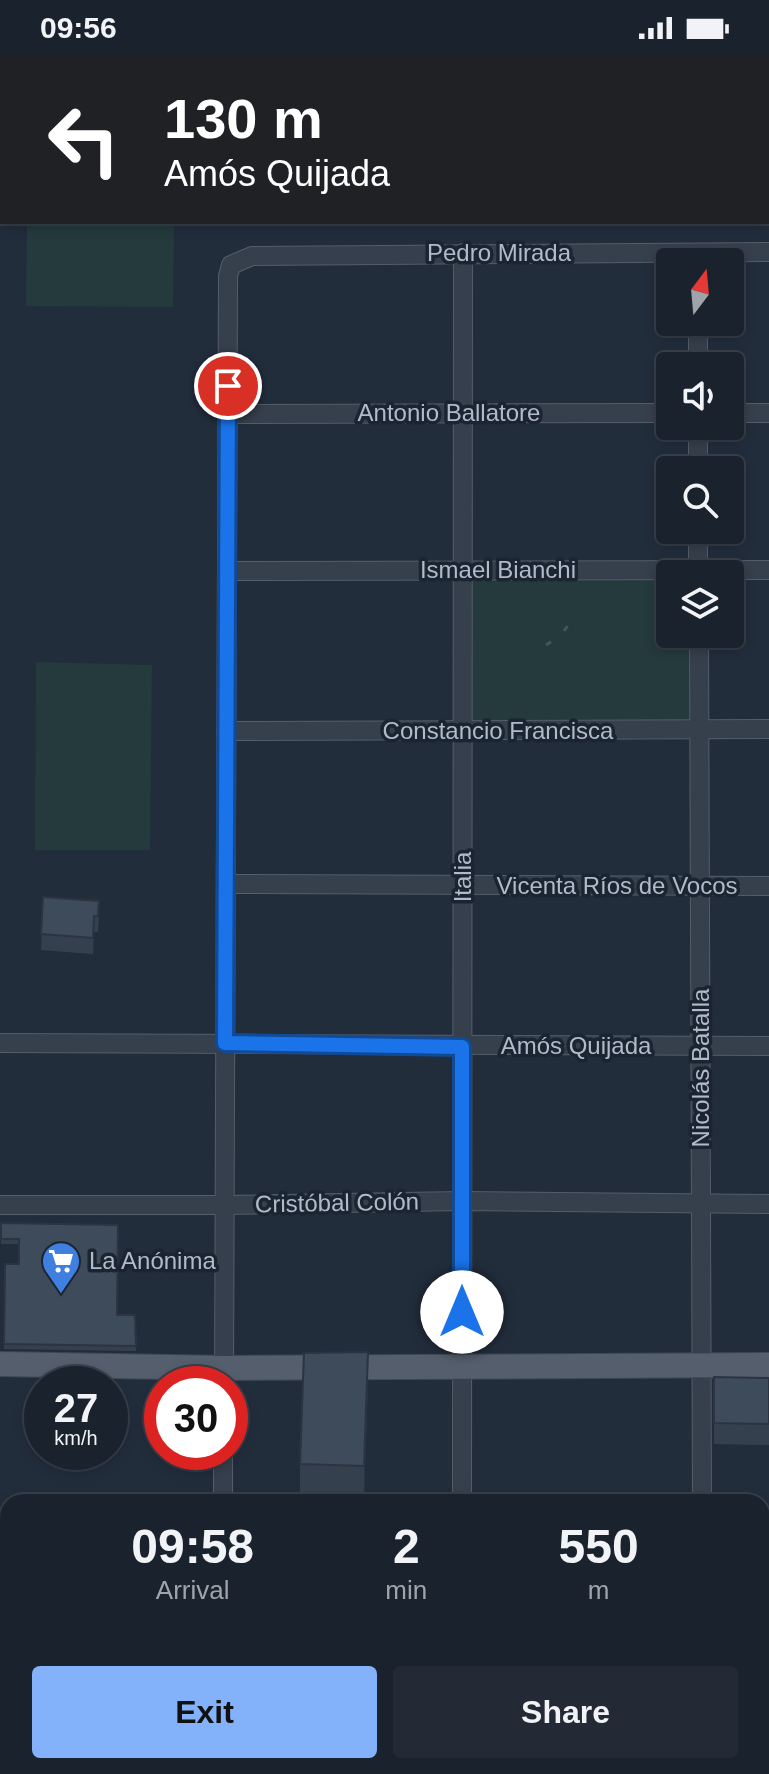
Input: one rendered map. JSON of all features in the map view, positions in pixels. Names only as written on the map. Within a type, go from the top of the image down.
[{"type":"main road","points":[[0,1364],[144,1372]]},
{"type":"main road","points":[[248,1375],[462,1368],[769,1365]]},
{"type":"street","name":"Pedro Mirada","points":[[744,254],[769,252]]},
{"type":"street","name":"Pedro Mirada","points":[[228,414],[228,276],[231,265],[239,259],[252,256],[463,253],[656,256]]},
{"type":"street","name":"Italia","points":[[462,1494],[463,253]]},
{"type":"street","name":"Antonio Ballatore","points":[[228,414],[656,413]]},
{"type":"street","points":[[744,413],[769,413]]},
{"type":"street","points":[[224,1366],[228,414]]},
{"type":"street","name":"Ismael Bianchi","points":[[744,571],[769,570]]},
{"type":"street","name":"Ismael Bianchi","points":[[227,571],[656,572]]},
{"type":"street","name":"Nicolás Batalla","points":[[699,648],[702,1494]]},
{"type":"street","name":"Constancio Francisca","points":[[226,731],[769,729]]},
{"type":"street","name":"Vicenta Ríos de Vocos","points":[[226,884],[769,886]]},
{"type":"street","name":"Amós Quijada","points":[[0,1043],[769,1046]]},
{"type":"street","name":"Cristóbal Colón","points":[[0,1205],[462,1201],[769,1204]]},
{"type":"street","points":[[223,1470],[223,1494]]},
{"type":"path","points":[[564,631],[569,624]]},
{"type":"path","points":[[546,645],[552,641]]},
{"type":"green space","points":[[27,224],[174,224],[173,307],[26,306]]},
{"type":"green space","points":[[468,573],[656,574],[656,648],[695,648],[696,727],[468,728]]},
{"type":"green space","points":[[36,662],[152,665],[150,850],[35,850]]},
{"type":"building","points":[[43,897],[99,901],[98,916],[94,916],[93,938],[41,934]]},
{"type":"building","name":"La Anónima","points":[[1,1223],[118,1225],[117,1315],[135,1315],[136,1346],[4,1344],[5,1264],[19,1264],[19,1239],[1,1239]]},
{"type":"building","points":[[368,1352],[364,1466],[300,1464],[304,1353]]},
{"type":"building","points":[[714,1377],[769,1378],[769,1424],[714,1423]]},
{"type":"place","name":"La Anónima","points":[[61,1295]]},
{"type":"route","points":[[228,386],[225,1043],[462,1047],[462,1312]]}]
